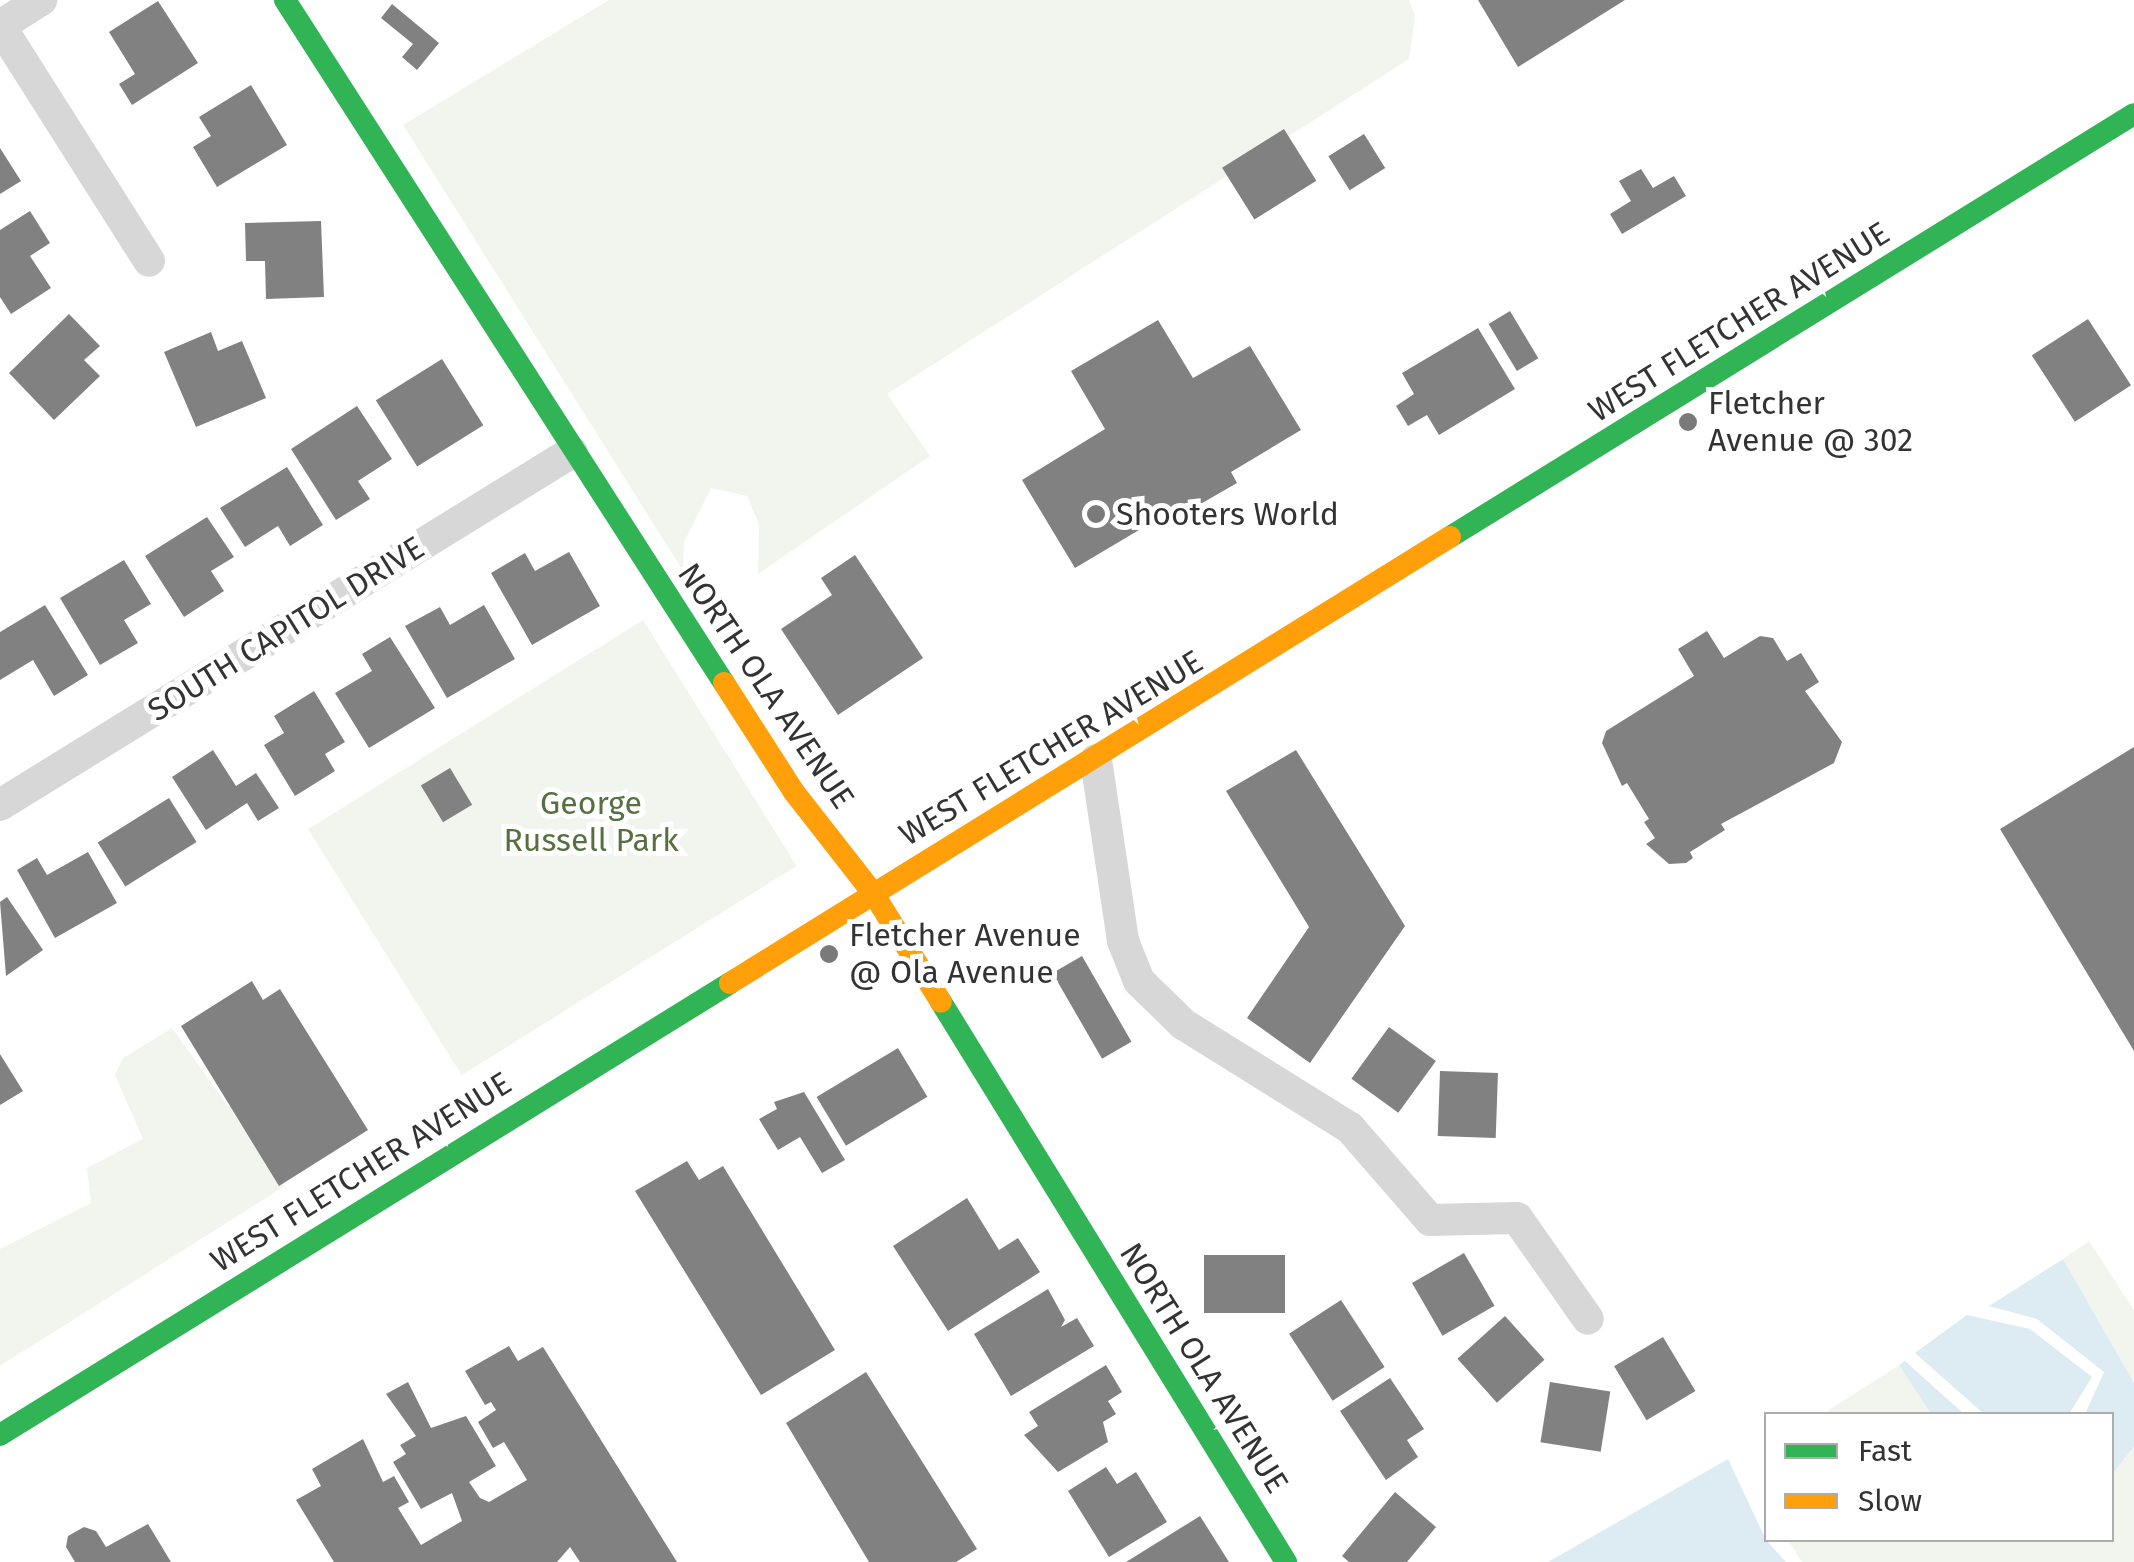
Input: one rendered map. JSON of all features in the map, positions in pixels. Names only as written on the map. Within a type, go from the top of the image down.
[{"type":"main road","name":"NORTH OLA AVENUE","points":[[285,0],[794,792],[873,893],[1286,1562]]},
{"type":"main road","name":"WEST FLETCHER AVENUE","points":[[0,1435],[2134,114]]},
{"type":"street","points":[[41,0],[0,26],[149,261]]},
{"type":"street","name":"SOUTH CAPITOL DRIVE","points":[[0,805],[572,452]]},
{"type":"street","points":[[1096,760],[1123,941],[1139,981],[1183,1024],[1350,1128],[1430,1220],[1518,1218],[1588,1318]]},
{"type":"green space","points":[[609,0],[1409,0],[1415,16],[1409,59],[887,394],[930,456],[758,574],[759,524],[747,496],[711,488],[684,542],[683,571],[403,125]]},
{"type":"green space","name":"George Russell Park","points":[[643,620],[797,866],[462,1075],[308,829]]},
{"type":"green space","points":[[172,1028],[285,1186],[0,1366],[0,1249],[91,1203],[87,1168],[143,1139],[115,1075],[123,1058]]},
{"type":"green space","points":[[2089,1241],[2134,1310],[2134,1383],[2063,1259]]},
{"type":"green space","points":[[1899,1365],[1930,1412],[1826,1412]]},
{"type":"green space","points":[[2134,1447],[2134,1562],[1802,1562],[1789,1542],[2114,1542],[2114,1472]]},
{"type":"shaded area","points":[[2063,1259],[2134,1383],[2134,1447],[2114,1472],[2114,1412],[2086,1412],[2104,1372],[2037,1319],[1989,1306]]},
{"type":"shaded area","points":[[1967,1315],[2030,1329],[2092,1377],[2070,1412],[1982,1412],[1915,1353]]},
{"type":"shaded area","points":[[1905,1361],[1962,1412],[1930,1412],[1899,1365]]},
{"type":"shaded area","points":[[1728,1459],[1764,1542],[1786,1562],[1548,1562]]},
{"type":"building","points":[[1478,0],[1625,0],[1518,67]]},
{"type":"building","points":[[158,1],[198,63],[132,105],[119,84],[135,74],[109,32]]},
{"type":"building","points":[[392,4],[439,43],[417,70],[402,57],[413,44],[381,18]]},
{"type":"building","points":[[251,85],[287,145],[217,187],[193,147],[211,136],[199,117]]},
{"type":"building","points":[[1284,129],[1316,181],[1254,219],[1222,168]]},
{"type":"building","points":[[1364,134],[1385,168],[1350,190],[1328,156]]},
{"type":"building","points":[[0,148],[21,181],[0,194]]},
{"type":"building","points":[[1641,169],[1653,188],[1674,176],[1686,196],[1622,234],[1610,214],[1631,201],[1619,181]]},
{"type":"building","points":[[30,211],[50,243],[30,256],[51,288],[11,314],[0,297],[0,230]]},
{"type":"building","points":[[321,221],[324,297],[266,299],[265,261],[246,261],[245,223]]},
{"type":"building","points":[[1510,311],[1538,358],[1517,371],[1489,324]]},
{"type":"building","points":[[69,314],[100,346],[84,360],[100,376],[54,420],[9,373]]},
{"type":"building","points":[[2088,319],[2131,385],[2075,422],[2032,355]]},
{"type":"building","points":[[1158,320],[1193,378],[1250,346],[1301,430],[1231,472],[1237,483],[1171,521],[1166,514],[1075,568],[1022,480],[1105,429],[1071,371]]},
{"type":"building","points":[[1478,328],[1515,389],[1439,435],[1427,415],[1408,426],[1396,406],[1414,394],[1402,373]]},
{"type":"building","points":[[211,332],[218,351],[242,341],[266,398],[196,427],[164,352]]},
{"type":"building","points":[[442,359],[483,425],[417,466],[376,400]]},
{"type":"building","points":[[357,406],[392,459],[358,481],[370,499],[336,520],[291,449]]},
{"type":"building","points":[[287,467],[323,525],[290,546],[278,526],[245,547],[220,508]]},
{"type":"building","points":[[207,517],[234,557],[211,571],[224,591],[184,617],[145,556]]},
{"type":"building","points":[[569,552],[600,606],[532,645],[491,573],[525,553],[535,571]]},
{"type":"building","points":[[855,555],[923,658],[838,715],[781,629],[832,595],[821,578]]},
{"type":"building","points":[[124,560],[151,604],[124,620],[138,643],[100,665],[60,598]]},
{"type":"building","points":[[45,605],[88,675],[54,696],[33,660],[0,680],[0,632]]},
{"type":"building","points":[[484,605],[515,659],[447,698],[405,626],[440,607],[450,625]]},
{"type":"building","points":[[1707,631],[1724,658],[1760,636],[1773,638],[1787,661],[1801,653],[1819,682],[1805,691],[1842,742],[1834,763],[1721,824],[1725,830],[1690,852],[1693,858],[1686,863],[1669,864],[1646,844],[1655,838],[1644,822],[1649,819],[1627,783],[1622,786],[1602,743],[1606,731],[1694,676],[1678,649]]},
{"type":"building","points":[[390,637],[435,708],[369,748],[335,693],[372,671],[362,654]]},
{"type":"building","points":[[314,691],[345,742],[325,754],[335,771],[295,796],[264,745],[284,733],[274,716]]},
{"type":"building","points":[[2134,747],[2134,1051],[2000,829]]},
{"type":"building","points":[[213,750],[236,786],[256,773],[279,808],[258,821],[247,803],[206,830],[172,777]]},
{"type":"building","points":[[1296,750],[1405,926],[1310,1063],[1247,1018],[1309,927],[1226,791]]},
{"type":"building","points":[[450,768],[472,805],[443,822],[421,786]]},
{"type":"building","points":[[169,798],[197,842],[125,887],[98,843]]},
{"type":"building","points":[[88,852],[117,903],[55,938],[17,870],[37,858],[47,875]]},
{"type":"building","points":[[7,897],[43,950],[6,976],[0,902]]},
{"type":"building","points":[[1082,956],[1132,1042],[1102,1059],[1053,973]]},
{"type":"building","points":[[252,981],[263,1000],[280,989],[368,1130],[279,1186],[181,1026]]},
{"type":"building","points":[[1389,1027],[1436,1061],[1398,1113],[1351,1079]]},
{"type":"building","points":[[898,1048],[927,1097],[846,1146],[817,1097]]},
{"type":"building","points":[[0,1054],[23,1091],[0,1105]]},
{"type":"building","points":[[1440,1071],[1498,1073],[1496,1138],[1438,1136]]},
{"type":"building","points":[[804,1092],[845,1160],[822,1173],[800,1137],[778,1150],[759,1119],[777,1109],[774,1102]]},
{"type":"building","points":[[687,1161],[699,1180],[723,1166],[835,1350],[761,1395],[635,1191]]},
{"type":"building","points":[[967,1198],[999,1250],[1018,1238],[1040,1272],[948,1331],[893,1246]]},
{"type":"building","points":[[1464,1253],[1494,1306],[1443,1336],[1412,1283]]},
{"type":"building","points":[[1204,1255],[1285,1255],[1285,1313],[1204,1313]]},
{"type":"building","points":[[1048,1289],[1065,1320],[1061,1327],[1077,1318],[1094,1346],[1011,1396],[974,1334]]},
{"type":"building","points":[[1341,1300],[1385,1367],[1333,1401],[1289,1334]]},
{"type":"building","points":[[1505,1316],[1544,1360],[1497,1403],[1457,1359]]},
{"type":"building","points":[[1663,1337],[1695,1391],[1647,1420],[1614,1366]]},
{"type":"building","points":[[509,1346],[518,1361],[543,1347],[677,1562],[580,1562],[570,1547],[557,1562],[334,1562],[296,1500],[321,1486],[312,1469],[363,1439],[383,1482],[394,1476],[409,1502],[398,1508],[421,1545],[462,1521],[452,1493],[421,1509],[393,1462],[406,1454],[400,1445],[416,1436],[386,1394],[408,1382],[431,1428],[466,1416],[496,1466],[469,1482],[480,1498],[489,1502],[527,1480],[504,1442],[493,1448],[478,1422],[496,1410],[491,1402],[485,1405],[465,1371]]},
{"type":"building","points":[[1106,1365],[1122,1392],[1108,1401],[1116,1414],[1103,1422],[1108,1442],[1058,1472],[1024,1435],[1038,1426],[1029,1412]]},
{"type":"building","points":[[866,1372],[977,1549],[956,1562],[869,1562],[786,1423]]},
{"type":"building","points":[[1390,1378],[1424,1429],[1407,1440],[1418,1457],[1386,1480],[1340,1411]]},
{"type":"building","points":[[1550,1382],[1610,1392],[1601,1452],[1540,1442]]},
{"type":"building","points":[[1106,1467],[1117,1484],[1136,1472],[1167,1522],[1109,1557],[1068,1491]]},
{"type":"building","points":[[1395,1492],[1436,1527],[1407,1562],[1349,1562],[1342,1556]]},
{"type":"building","points":[[1200,1516],[1229,1562],[1126,1562]]},
{"type":"building","points":[[148,1524],[171,1562],[75,1562],[66,1547],[68,1536],[84,1527],[96,1531],[106,1547]]},
{"type":"traffic: fast","points":[[285,0],[724,683]]},
{"type":"traffic: fast","points":[[1450,537],[2134,114]]},
{"type":"traffic: fast","points":[[0,1435],[730,983]]},
{"type":"traffic: fast","points":[[941,1002],[1286,1562]]},
{"type":"traffic: slow","points":[[730,983],[1450,537]]},
{"type":"traffic: slow","points":[[724,683],[794,792],[873,893],[941,1002]]},
{"type":"place","name":"Fletcher Avenue @ 302","points":[[1688,422]]},
{"type":"place","name":"Shooters World","points":[[1096,514]]},
{"type":"place","name":"Fletcher Avenue @ Ola Avenue","points":[[829,954]]}]
